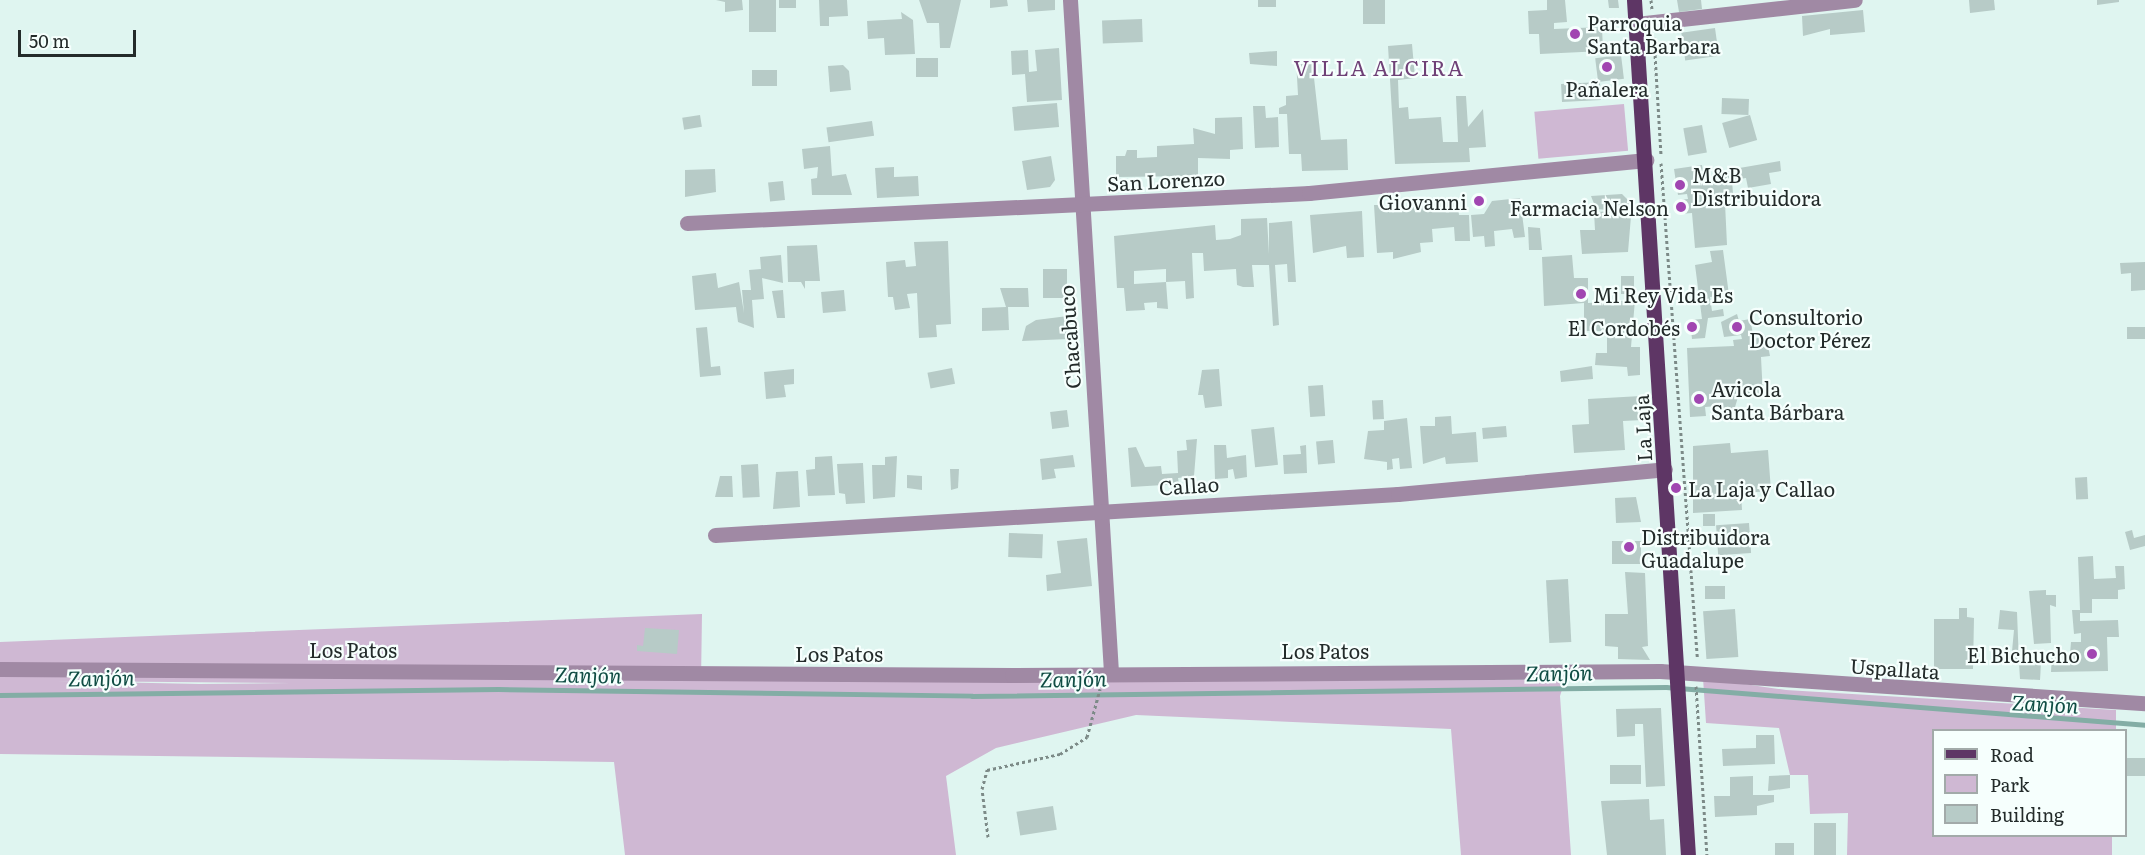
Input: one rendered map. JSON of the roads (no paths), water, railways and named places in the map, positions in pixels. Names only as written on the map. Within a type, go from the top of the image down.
[{"type":"main road","name":"La Laja","points":[[1634,0],[1646,160],[1688,855]]},
{"type":"street","name":"Chacabuco","points":[[1070,0],[1101,512],[1106,672]]},
{"type":"street","points":[[1636,24],[1855,0]]},
{"type":"street","name":"San Lorenzo","points":[[687,223],[1082,206],[1309,193],[1646,160]]},
{"type":"street","name":"Callao","points":[[715,535],[1398,494],[1665,469]]},
{"type":"street","name":"Los Patos","points":[[0,669],[1678,672]]},
{"type":"street","name":"Uspallata","points":[[1678,672],[2145,703]]},
{"type":"waterway","name":"Zanjón","points":[[0,695],[498,689],[972,696],[1666,687],[2145,725]]},
{"type":"place","name":"Parroquia Santa Barbara","points":[[1575,34]]},
{"type":"place","name":"Pañalera","points":[[1607,67]]},
{"type":"place","name":"M&B Distribuidora","points":[[1680,185]]},
{"type":"place","name":"Giovanni","points":[[1479,201]]},
{"type":"place","name":"Farmacia Nelson","points":[[1681,207]]},
{"type":"place","name":"Mi Rey Vida Es","points":[[1581,294]]},
{"type":"place","name":"El Cordobés","points":[[1692,327]]},
{"type":"place","name":"Consultorio Doctor Pérez","points":[[1737,327]]},
{"type":"place","name":"Avicola Santa Bárbara","points":[[1699,399]]},
{"type":"place","name":"La Laja y Callao","points":[[1676,488]]},
{"type":"place","name":"Distribuidora Guadalupe","points":[[1629,547]]},
{"type":"place","name":"El Bichucho","points":[[2092,654]]},
{"type":"district","name":"VILLA ALCIRA","points":[[1379,67]]}]
